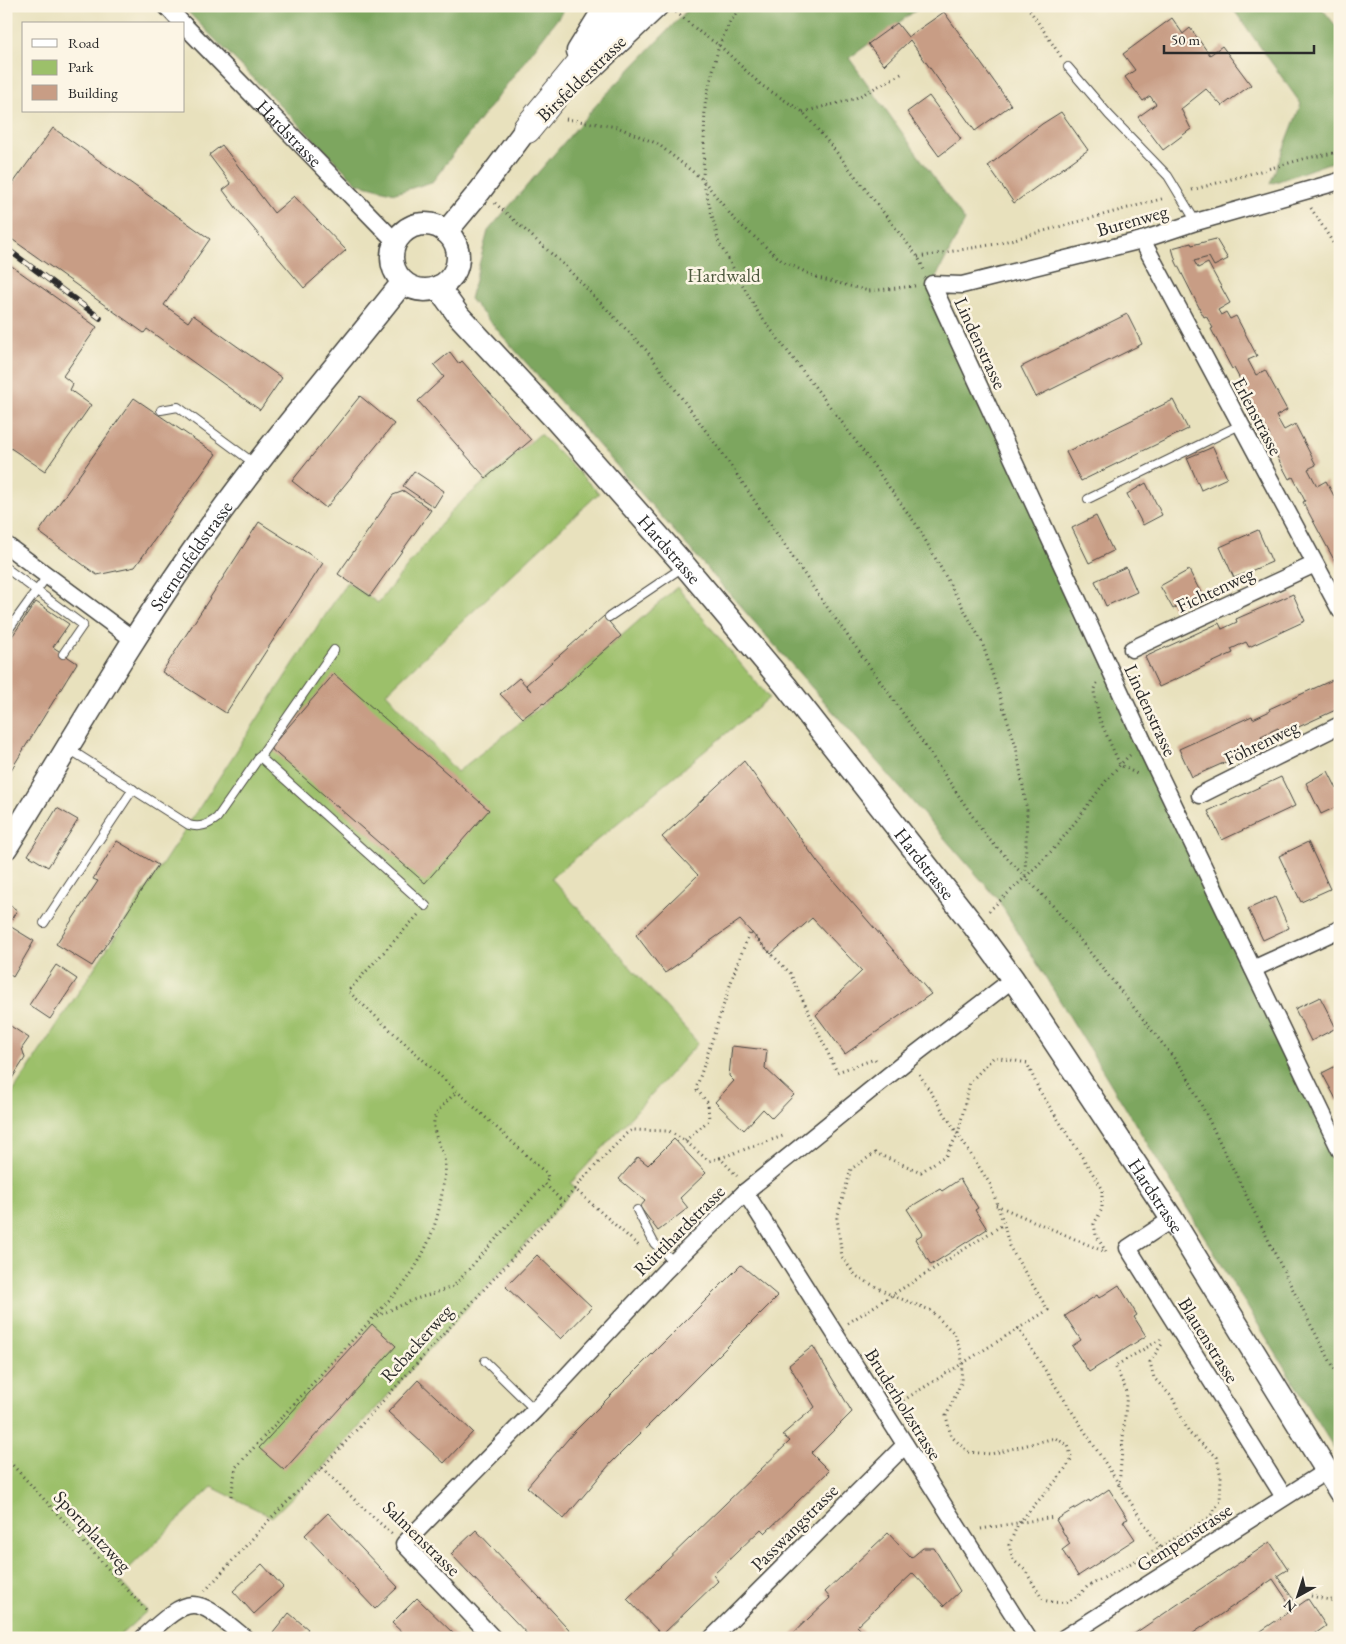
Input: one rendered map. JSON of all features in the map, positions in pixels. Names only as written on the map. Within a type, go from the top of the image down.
[{"type":"highway","points":[[527,129],[628,6]]},
{"type":"street","name":"Hardstrasse","points":[[166,6],[181,22]]},
{"type":"street","name":"Birsfelderstrasse","points":[[446,232],[527,129],[606,6]]},
{"type":"street","name":"Birsfelderstrasse","points":[[527,129],[666,9]]},
{"type":"street","name":"Hardstrasse","points":[[185,26],[395,241]]},
{"type":"street","name":"Burenweg","points":[[932,284],[962,285],[1142,240],[1196,222],[1340,181]]},
{"type":"street","points":[[431,224],[446,232],[453,239],[458,257],[452,275],[446,282],[438,287],[420,290],[403,282],[397,275],[391,258],[395,241],[406,229],[414,225],[431,224]]},
{"type":"street","name":"Erlenstrasse","points":[[1142,240],[1340,610]]},
{"type":"street","name":"Sternenfeldstrasse","points":[[6,848],[134,640],[200,541],[256,465],[403,282]]},
{"type":"street","name":"Lindenstrasse","points":[[932,284],[1144,743],[1253,969],[1336,1130],[1340,1150]]},
{"type":"street","name":"Hardstrasse","points":[[438,287],[459,316],[555,419],[685,566],[786,686],[974,926],[1013,979],[1172,1219],[1340,1492]]},
{"type":"street","points":[[6,545],[134,640]]},
{"type":"street","name":"Fichtenweg","points":[[1132,649],[1315,564]]},
{"type":"street","name":"Föhrenweg","points":[[1200,794],[1340,725]]},
{"type":"street","points":[[1253,969],[1340,929]]},
{"type":"street","name":"Rüttihardstrasse","points":[[404,1544],[535,1410],[670,1266],[747,1190],[909,1058],[1013,979]]},
{"type":"street","name":"Bruderholzstrasse","points":[[747,1190],[905,1445],[1028,1638]]},
{"type":"street","name":"Blauenstrasse","points":[[1172,1219],[1128,1248],[1284,1497]]},
{"type":"street","name":"Passwangstrasse","points":[[712,1638],[905,1445]]},
{"type":"street","name":"Gempenstrasse","points":[[1064,1638],[1326,1470]]},
{"type":"street","name":"Salmenstrasse","points":[[404,1544],[493,1638]]},
{"type":"street","points":[[143,1638],[182,1606],[193,1604],[204,1606],[214,1612],[245,1638]]},
{"type":"lane","points":[[1068,67],[1109,115],[1168,176],[1196,222]]},
{"type":"lane","points":[[161,410],[178,407],[256,465]]},
{"type":"lane","points":[[1088,499],[1240,425]]},
{"type":"lane","points":[[609,617],[685,566]]},
{"type":"lane","points":[[6,568],[83,625],[62,654]]},
{"type":"lane","points":[[6,633],[48,575]]},
{"type":"lane","points":[[68,748],[189,825],[196,827],[208,825],[217,818],[334,650]]},
{"type":"lane","points":[[259,756],[426,906]]},
{"type":"lane","points":[[44,923],[133,789]]},
{"type":"lane","points":[[637,1210],[654,1243],[670,1266]]},
{"type":"lane","points":[[485,1362],[535,1410]]},
{"type":"path","points":[[742,6],[730,22],[719,45],[705,104],[703,180],[719,243],[760,314],[918,527],[982,642],[1016,746],[1027,810],[1025,876]]},
{"type":"path","points":[[1027,6],[1068,67]]},
{"type":"path","points":[[1332,6],[1340,17]]},
{"type":"path","points":[[666,9],[719,45],[761,85],[802,112],[838,154],[918,257],[996,244],[1307,158],[1340,152]]},
{"type":"path","points":[[802,112],[854,99],[903,73]]},
{"type":"path","points":[[558,123],[566,119],[617,127],[658,144],[703,180],[734,219],[782,261],[818,278],[869,291],[932,284]]},
{"type":"path","points":[[1301,193],[1340,254]]},
{"type":"path","points":[[503,209],[564,265],[647,351],[725,456],[817,593],[900,709],[986,836],[1054,907],[1185,1072],[1282,1269],[1340,1379]]},
{"type":"path","points":[[1107,661],[1094,692],[1099,718],[1120,765],[1166,788]]},
{"type":"path","points":[[974,926],[1064,836],[1104,783],[1144,743]]},
{"type":"path","points":[[374,1317],[413,1300],[453,1287],[548,1179],[547,1174],[348,991],[426,906]]},
{"type":"path","points":[[685,1141],[709,1120],[708,1103],[697,1086],[736,967],[750,932],[790,973],[837,1072],[875,1059],[888,1076]]},
{"type":"path","points":[[996,1205],[1106,1252],[1096,1235],[1094,1224],[1102,1209],[1102,1188],[1039,1090],[1027,1063],[994,1057],[970,1082],[958,1134],[946,1155],[921,1172],[875,1153],[851,1169],[837,1218],[842,1258],[856,1276],[891,1296],[930,1310],[954,1333],[962,1350],[962,1363],[961,1382],[946,1416],[951,1436],[968,1452],[991,1454],[1055,1438],[1068,1445],[1072,1459],[1060,1476],[1018,1524],[1009,1545],[1013,1560],[1025,1570],[1043,1600],[1055,1603],[1068,1602],[1079,1596],[1087,1587],[1095,1582],[1160,1548],[1210,1517],[1220,1500],[1221,1477],[1217,1457],[1189,1433],[1172,1397],[1154,1378],[1150,1362],[1162,1344]]},
{"type":"path","points":[[885,1412],[1048,1310],[1009,1246],[1004,1224],[990,1184],[909,1058]]},
{"type":"path","points":[[231,1496],[236,1467],[374,1317],[412,1273],[421,1258],[434,1228],[441,1201],[446,1166],[434,1128],[434,1120],[437,1113],[457,1091]]},
{"type":"path","name":"Rebackerweg","points":[[193,1604],[272,1518],[322,1468],[579,1183],[626,1134],[632,1130],[669,1131],[685,1141],[709,1161],[720,1158]]},
{"type":"path","points":[[747,1190],[720,1158],[785,1135],[797,1150]]},
{"type":"path","points":[[545,1184],[563,1202]]},
{"type":"path","points":[[575,1189],[670,1266]]},
{"type":"path","points":[[834,1331],[1004,1224]]},
{"type":"path","points":[[1018,1328],[1173,1568]]},
{"type":"path","points":[[1119,1487],[1127,1392],[1115,1366],[1179,1328]]},
{"type":"path","name":"Sportplatzweg","points":[[6,1458],[159,1624]]},
{"type":"path","name":"Salmenstrasse","points":[[322,1468],[360,1506],[404,1544]]},
{"type":"path","points":[[964,1537],[974,1530],[1054,1517]]},
{"type":"path","points":[[1311,1596],[1340,1602]]},
{"type":"green space","points":[[182,6],[567,6],[432,182],[395,193],[357,183]]},
{"type":"green space","name":"Hardwald","points":[[691,6],[922,6],[849,58],[965,221],[932,285],[1340,1150],[1340,1458],[997,898],[470,299],[488,231],[597,104]]},
{"type":"green space","points":[[1231,6],[1320,6],[1340,31],[1340,159],[1270,184],[1301,104]]},
{"type":"green space","points":[[540,434],[599,493],[386,693],[457,772],[544,704],[677,587],[769,698],[551,878],[698,1043],[571,1183],[575,1189],[322,1468],[272,1517],[212,1487],[118,1579],[147,1611],[117,1638],[6,1638],[6,1103],[347,582],[378,603],[453,509]]},
{"type":"building","points":[[944,12],[1011,105],[975,131],[910,40],[884,65],[868,44],[897,23],[908,37]]},
{"type":"building","points":[[1172,18],[1183,34],[1190,28],[1210,55],[1222,46],[1251,85],[1222,106],[1206,89],[1181,109],[1191,129],[1163,150],[1138,117],[1156,104],[1150,96],[1143,101],[1125,77],[1135,70],[1123,54]]},
{"type":"building","points":[[929,96],[961,139],[939,156],[907,112]]},
{"type":"building","points":[[1061,112],[1088,150],[1014,203],[988,166],[1042,124]]},
{"type":"building","points":[[53,128],[210,239],[164,305],[188,322],[193,315],[282,378],[260,410],[147,329],[144,333],[6,235],[6,193]]},
{"type":"building","points":[[222,145],[274,213],[294,196],[346,250],[304,288],[223,190],[231,184],[209,155]]},
{"type":"building","points":[[1216,239],[1228,259],[1214,266],[1209,257],[1194,261],[1198,268],[1208,263],[1230,303],[1218,310],[1221,315],[1226,312],[1230,319],[1236,316],[1257,356],[1248,360],[1256,375],[1265,370],[1287,410],[1276,416],[1284,430],[1295,424],[1316,465],[1308,469],[1317,486],[1326,481],[1340,507],[1340,571],[1303,502],[1305,501],[1293,477],[1289,479],[1267,438],[1270,437],[1263,423],[1260,425],[1239,385],[1242,383],[1234,368],[1232,369],[1211,329],[1213,328],[1206,316],[1204,317],[1176,262],[1172,248]]},
{"type":"building","points":[[6,262],[97,327],[63,376],[73,384],[70,390],[91,405],[45,471],[6,445]]},
{"type":"building","points":[[1127,314],[1142,344],[1036,397],[1021,367]]},
{"type":"building","points":[[450,352],[459,364],[462,361],[531,440],[486,478],[418,401],[444,377],[434,365]]},
{"type":"building","points":[[360,396],[394,424],[326,508],[292,481]]},
{"type":"building","points":[[134,398],[216,454],[135,567],[97,575],[39,532]]},
{"type":"building","points":[[1173,400],[1188,429],[1081,481],[1066,452]]},
{"type":"building","points":[[1213,447],[1227,478],[1201,490],[1187,458]]},
{"type":"building","points":[[414,471],[444,491],[434,507],[403,486]]},
{"type":"building","points":[[1146,483],[1162,515],[1143,525],[1127,494]]},
{"type":"building","points":[[404,491],[431,510],[370,596],[338,574],[393,495]]},
{"type":"building","points":[[1096,516],[1113,551],[1089,563],[1072,528]]},
{"type":"building","points":[[259,522],[323,563],[226,713],[162,672]]},
{"type":"building","points":[[1258,530],[1272,562],[1234,578],[1220,547]]},
{"type":"building","points":[[1126,567],[1137,592],[1106,606],[1095,581]]},
{"type":"building","points":[[1189,570],[1201,593],[1173,609],[1160,586]]},
{"type":"building","points":[[1293,594],[1305,621],[1249,647],[1246,642],[1231,649],[1233,653],[1159,687],[1145,657],[1219,623],[1222,629],[1237,622],[1236,619]]},
{"type":"building","points":[[36,602],[69,624],[53,647],[77,663],[6,778],[6,645]]},
{"type":"building","points":[[604,616],[621,636],[544,704],[523,718],[500,694],[519,678],[531,691],[526,685]]},
{"type":"building","points":[[334,674],[489,810],[425,883],[270,748]]},
{"type":"building","points":[[1339,677],[1340,708],[1281,735],[1278,728],[1261,736],[1264,745],[1192,777],[1179,749],[1252,716],[1253,719],[1270,711],[1269,709]]},
{"type":"building","points":[[744,761],[819,864],[931,994],[845,1054],[816,1015],[862,971],[812,918],[771,954],[740,920],[665,973],[636,935],[698,875],[662,837]]},
{"type":"building","points":[[1328,771],[1340,795],[1340,805],[1321,814],[1306,783]]},
{"type":"building","points":[[1281,777],[1295,806],[1222,840],[1208,811]]},
{"type":"building","points":[[57,808],[78,820],[48,867],[28,855]]},
{"type":"building","points":[[117,841],[158,865],[92,966],[56,944],[98,881],[93,879]]},
{"type":"building","points":[[1308,842],[1330,889],[1301,902],[1279,856]]},
{"type":"building","points":[[1275,897],[1289,928],[1263,940],[1248,909]]},
{"type":"building","points":[[6,903],[17,910],[8,925],[34,941],[13,977],[6,972]]},
{"type":"building","points":[[56,965],[77,979],[50,1019],[29,1005]]},
{"type":"building","points":[[1320,997],[1336,1028],[1311,1041],[1295,1009]]},
{"type":"building","points":[[6,1023],[29,1038],[22,1048],[25,1058],[6,1088]]},
{"type":"building","points":[[732,1046],[767,1050],[765,1068],[794,1095],[772,1118],[763,1109],[744,1130],[715,1102],[734,1081],[729,1076]]},
{"type":"building","points":[[1340,1064],[1340,1099],[1337,1101],[1322,1073]]},
{"type":"building","points":[[674,1139],[706,1173],[680,1198],[688,1208],[658,1231],[640,1207],[645,1201],[619,1179],[638,1157],[648,1165]]},
{"type":"building","points":[[960,1179],[978,1208],[975,1210],[987,1229],[931,1265],[915,1239],[923,1234],[907,1209],[940,1189],[942,1191]]},
{"type":"building","points":[[537,1255],[592,1307],[561,1339],[506,1287]]},
{"type":"building","points":[[741,1265],[778,1296],[611,1463],[564,1519],[527,1487],[574,1432]]},
{"type":"building","points":[[1119,1285],[1137,1315],[1134,1317],[1146,1336],[1089,1372],[1072,1346],[1081,1340],[1065,1316],[1097,1295],[1099,1298]]},
{"type":"building","points":[[372,1324],[396,1346],[284,1470],[259,1448]]},
{"type":"building","points":[[813,1346],[852,1412],[811,1453],[829,1471],[765,1533],[761,1529],[713,1575],[718,1581],[662,1635],[627,1599],[790,1441],[782,1435],[815,1407],[789,1365]]},
{"type":"building","points":[[418,1380],[473,1432],[444,1463],[388,1412]]},
{"type":"building","points":[[1109,1489],[1128,1519],[1123,1521],[1135,1539],[1078,1576],[1062,1550],[1070,1544],[1056,1520],[1089,1500],[1090,1502]]},
{"type":"building","points":[[328,1513],[398,1587],[375,1609],[305,1535]]},
{"type":"building","points":[[476,1530],[577,1638],[531,1638],[451,1554]]},
{"type":"building","points":[[888,1533],[911,1558],[923,1548],[934,1548],[960,1591],[944,1606],[913,1573],[857,1626],[863,1632],[857,1638],[788,1638],[830,1598],[825,1592]]},
{"type":"building","points":[[1270,1542],[1288,1569],[1277,1576],[1298,1606],[1308,1599],[1326,1626],[1309,1638],[1251,1638],[1293,1609],[1273,1579],[1186,1638],[1128,1638]]},
{"type":"building","points":[[262,1564],[283,1587],[254,1614],[233,1591]]},
{"type":"building","points":[[417,1598],[458,1638],[408,1638],[392,1623]]},
{"type":"building","points":[[289,1613],[308,1629],[301,1638],[279,1638],[273,1633]]},
{"type":"railway","points":[[6,248],[100,318]]}]
